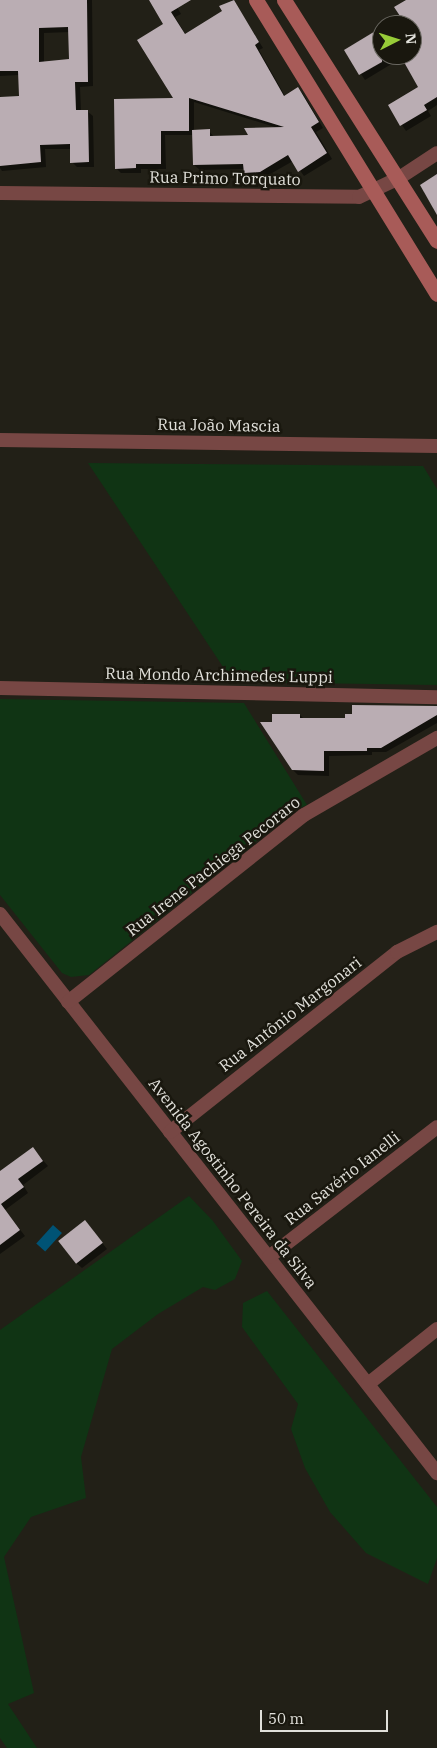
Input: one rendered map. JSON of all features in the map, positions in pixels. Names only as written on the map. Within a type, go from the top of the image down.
[{"type":"street","points":[[256,0],[437,294]]},
{"type":"street","points":[[284,0],[399,178],[437,241]]},
{"type":"street","name":"Rua Primo Torquato","points":[[0,193],[359,197],[399,178],[437,153]]},
{"type":"street","name":"Rua João Mascia","points":[[0,440],[437,446]]},
{"type":"street","name":"Rua Mondo Archimedes Luppi","points":[[0,688],[437,697]]},
{"type":"street","name":"Rua Irene Pachiega Pecoraro","points":[[68,1002],[304,815],[437,738]]},
{"type":"street","name":"Avenida Agostinho Pereira da Silva","points":[[0,914],[437,1473]]},
{"type":"street","name":"Rua Antônio Margonari","points":[[170,1132],[397,952],[437,932]]},
{"type":"street","name":"Rua Savério Ianelli","points":[[269,1257],[437,1127]]},
{"type":"street","points":[[368,1384],[437,1330]]},
{"type":"green space","points":[[88,463],[423,466],[437,489],[437,685],[233,682]]},
{"type":"green space","points":[[0,699],[244,703],[307,805],[295,810],[89,975],[71,977],[62,973],[0,895]]},
{"type":"green space","points":[[189,1196],[213,1221],[242,1261],[235,1279],[215,1290],[203,1287],[158,1314],[112,1349],[81,1457],[86,1498],[31,1517],[4,1557],[34,1693],[8,1704],[37,1748],[7,1748],[0,1738],[0,1330]]},
{"type":"green space","points":[[267,1291],[437,1507],[437,1558],[428,1584],[366,1553],[330,1512],[305,1468],[291,1429],[298,1404],[242,1327],[243,1303]]},
{"type":"water","points":[[53,1225],[62,1233],[45,1252],[36,1244]]},
{"type":"building","points":[[0,0],[87,0],[88,82],[75,82],[76,110],[88,110],[89,162],[70,163],[70,144],[40,145],[41,162],[0,166],[0,97],[19,96],[18,71],[0,71]],"holes":[[[68,27],[69,59],[39,62],[39,28]]]},
{"type":"building","points":[[149,0],[191,0],[171,12],[185,34],[222,11],[219,6],[234,0],[259,42],[255,45],[284,96],[298,87],[319,122],[311,127],[327,153],[298,172],[288,155],[260,172],[244,173],[243,164],[193,165],[192,130],[210,129],[210,136],[248,135],[244,128],[284,127],[189,98],[189,131],[161,131],[161,164],[136,164],[136,168],[115,169],[114,99],[173,98],[137,40],[163,24]]},
{"type":"building","points":[[406,0],[437,0],[437,97],[424,105],[427,110],[400,126],[388,105],[418,87],[406,65],[422,65],[422,15],[399,15],[394,7]]},
{"type":"building","points":[[372,33],[372,65],[377,65],[359,75],[344,50]]},
{"type":"building","points":[[437,174],[437,215],[420,185]]},
{"type":"building","points":[[352,705],[437,706],[437,715],[381,748],[367,748],[367,751],[324,751],[324,771],[292,770],[260,722],[272,722],[272,714],[300,714],[300,718],[345,718],[345,714],[352,714]]},
{"type":"building","points":[[33,1147],[43,1161],[18,1179],[24,1187],[1,1204],[20,1230],[0,1245],[0,1171]]},
{"type":"building","points":[[85,1220],[103,1243],[76,1264],[58,1241]]}]
